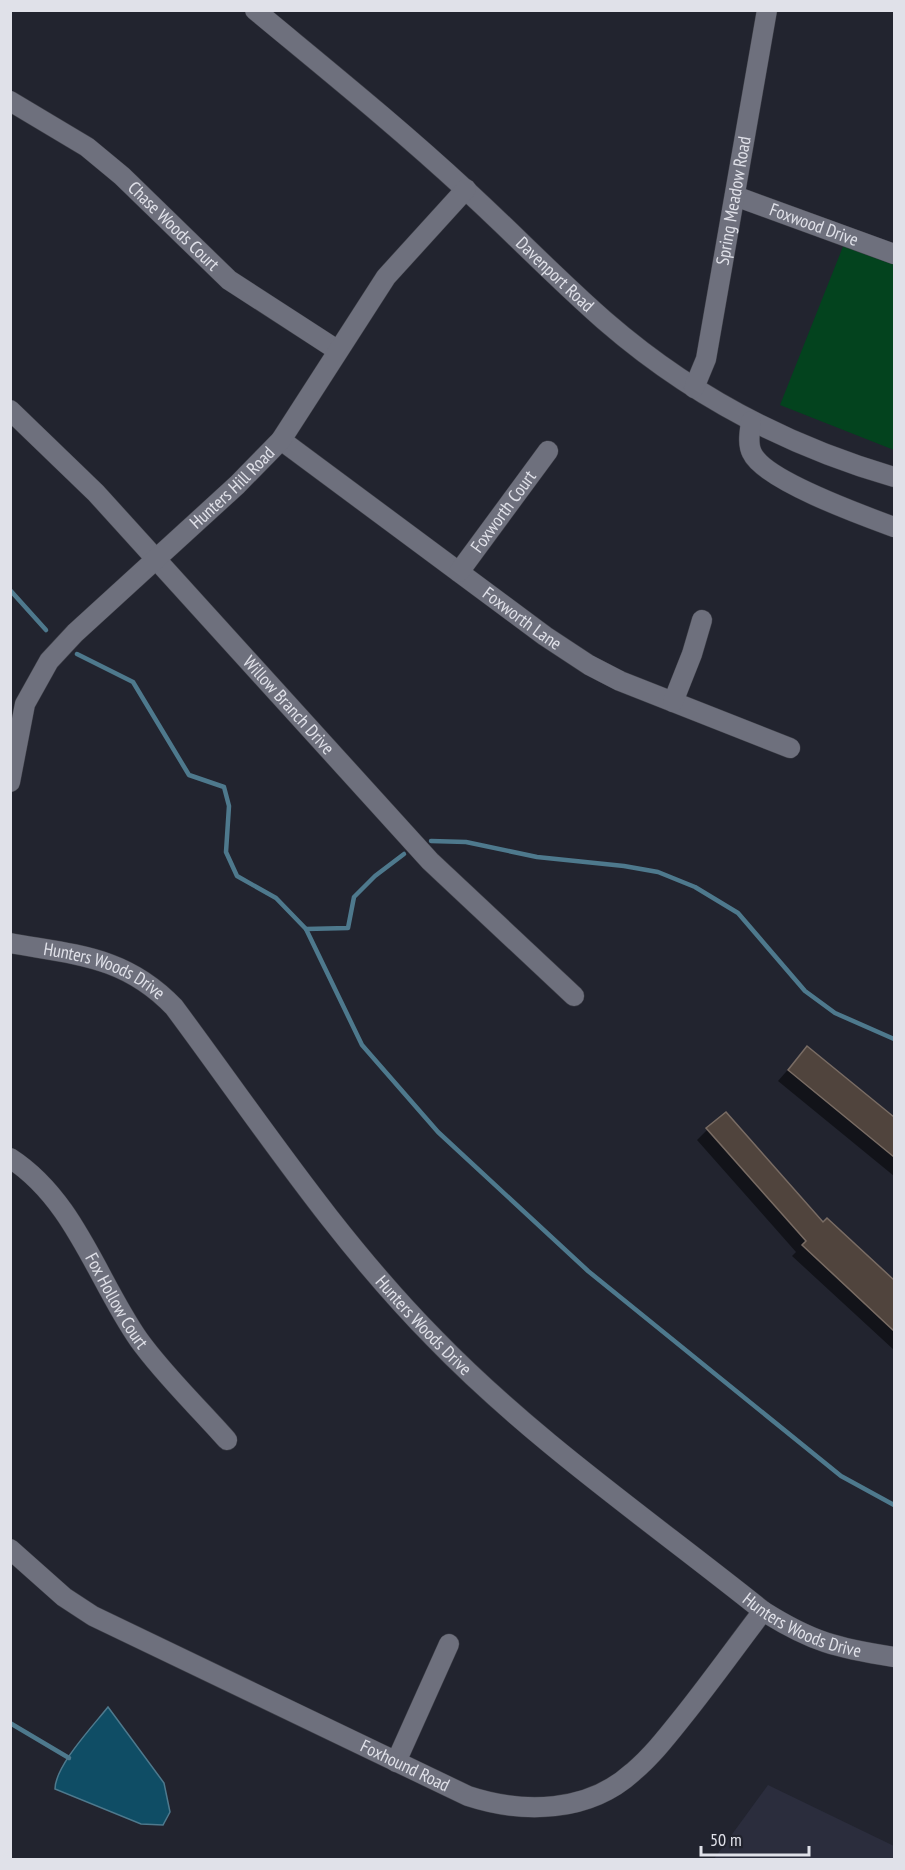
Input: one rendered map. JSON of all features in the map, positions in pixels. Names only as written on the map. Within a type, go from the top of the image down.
[{"type":"street","name":"Davenport Road","points":[[255,10],[275,17],[466,189],[606,321],[694,388],[751,421],[838,459],[894,477]]},
{"type":"street","name":"Spring Meadow Road","points":[[694,388],[706,359],[767,10]]},
{"type":"street","name":"Chase Woods Court","points":[[10,102],[87,147],[122,176],[229,280],[337,350]]},
{"type":"street","name":"Hunters Hill Road","points":[[10,782],[21,720],[39,676],[75,633],[237,485],[281,440],[299,416],[337,350],[386,277],[466,189]]},
{"type":"street","name":"Foxwood Drive","points":[[735,196],[892,247]]},
{"type":"street","name":"Willow Branch Drive","points":[[10,410],[96,493],[430,861],[574,996]]},
{"type":"street","points":[[751,421],[749,441],[751,451],[761,465],[793,484],[894,523]]},
{"type":"street","name":"Foxworth Lane","points":[[281,440],[589,665],[620,681],[790,748]]},
{"type":"street","name":"Foxworth Court","points":[[459,572],[548,451]]},
{"type":"street","points":[[673,702],[692,654],[702,620]]},
{"type":"street","name":"Hunters Woods Drive","points":[[10,943],[62,950],[109,962],[134,974],[159,991],[174,1007],[360,1257],[435,1340],[541,1437],[763,1611],[795,1631],[821,1643],[894,1658]]},
{"type":"street","name":"Fox Hollow Court","points":[[10,1158],[42,1184],[58,1203],[140,1341],[227,1440]]},
{"type":"street","name":"Foxhound Road","points":[[10,1549],[64,1597],[93,1616],[468,1796],[509,1807],[560,1806],[601,1794],[634,1772],[662,1743],[763,1611]]},
{"type":"street","points":[[396,1762],[449,1644]]},
{"type":"shaded area","points":[[768,1785],[894,1846],[894,1859],[714,1859]]},
{"type":"green space","points":[[844,244],[894,263],[894,450],[780,405]]},
{"type":"water","points":[[108,1707],[164,1783],[170,1812],[163,1825],[141,1824],[55,1789],[61,1769],[68,1758]]},
{"type":"building","points":[[807,1046],[894,1117],[894,1157],[788,1070]]},
{"type":"building","points":[[726,1112],[823,1222],[827,1218],[894,1280],[894,1331],[802,1245],[806,1241],[706,1128]]},
{"type":"waterway","points":[[10,590],[46,630]]},
{"type":"waterway","points":[[77,654],[133,682],[189,775],[224,787],[229,806],[226,852],[237,876],[276,898],[306,929],[362,1045],[438,1132],[588,1271],[841,1476],[894,1505]]},
{"type":"waterway","points":[[431,841],[466,842],[537,857],[624,866],[658,872],[695,887],[738,913],[805,991],[835,1013],[894,1039]]},
{"type":"waterway","points":[[306,929],[348,928],[354,897],[375,876],[404,854]]},
{"type":"waterway","points":[[10,1723],[69,1758]]}]
